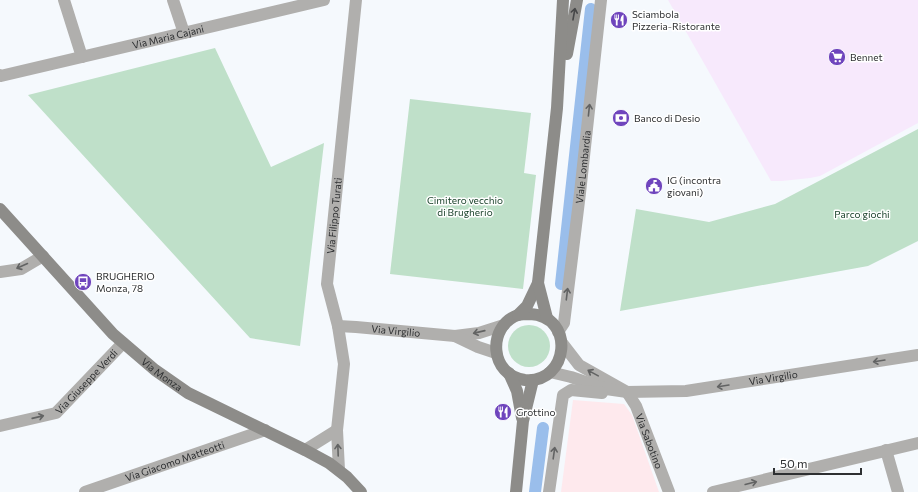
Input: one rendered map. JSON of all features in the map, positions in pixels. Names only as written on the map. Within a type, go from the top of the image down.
[{"type":"main road","points":[[538,283],[548,318],[560,337],[561,354],[557,364],[550,372],[533,380],[524,380],[509,373],[503,368],[496,353],[497,338],[504,325],[518,316],[527,306],[538,283],[557,108],[563,0]]},
{"type":"main road","points":[[557,108],[577,0]]},
{"type":"main road","name":"Via Monza","points":[[0,209],[113,334],[155,370],[177,386],[205,402],[265,430],[329,463],[339,470],[361,492]]},
{"type":"main road","points":[[518,316],[538,314],[548,318]]},
{"type":"main road","points":[[509,373],[517,392],[523,421]]},
{"type":"main road","points":[[516,492],[523,421],[533,380]]},
{"type":"street","points":[[64,0],[82,57]]},
{"type":"street","points":[[173,0],[184,33]]},
{"type":"street","name":"Via Maria Cajani","points":[[6,74],[184,33],[282,5],[324,0]]},
{"type":"street","name":"Via Filippo Turati","points":[[339,470],[337,430],[344,364],[338,326],[327,284],[356,0]]},
{"type":"street","name":"Viale Lombardia","points":[[560,337],[564,323],[580,193],[601,0]]},
{"type":"street","points":[[0,272],[21,268],[43,256]]},
{"type":"street","name":"Via Virgilio","points":[[338,326],[455,336],[479,332],[504,325]]},
{"type":"street","name":"Via Virgilio","points":[[455,336],[478,347],[496,353]]},
{"type":"street","name":"Via Virgilio","points":[[560,337],[579,365],[627,392]]},
{"type":"street","name":"Via Giuseppe Verdi","points":[[0,426],[56,413],[123,343]]},
{"type":"street","name":"Via Virgilio","points":[[550,372],[571,377],[606,389],[627,392],[686,392],[918,355]]},
{"type":"street","points":[[549,492],[562,395],[572,390],[612,394],[627,392]]},
{"type":"street","name":"Via Sabotino","points":[[627,392],[636,406],[669,492]]},
{"type":"street","name":"Via Giacomo Matteotti","points":[[85,492],[265,430]]},
{"type":"street","points":[[305,450],[337,430]]},
{"type":"street","points":[[713,492],[918,442]]},
{"type":"street","points":[[886,450],[898,492]]},
{"type":"shaded area","name":"Bennet","points":[[668,0],[918,0],[918,123],[820,176],[771,181]]},
{"type":"shaded area","points":[[573,400],[624,404],[632,415],[659,492],[561,492]]},
{"type":"green space","points":[[215,48],[271,167],[324,143],[300,346],[250,338],[28,95]]},
{"type":"green space","name":"Cimitero vecchio di Brugherio","points":[[410,99],[531,113],[524,173],[536,175],[523,289],[390,274]]},
{"type":"green space","name":"Parco giochi","points":[[918,129],[918,241],[868,266],[620,311],[636,209],[709,222],[775,204]]},
{"type":"green space","points":[[529,325],[544,331],[550,346],[544,361],[529,367],[514,361],[508,346],[514,331]]},
{"type":"waterway","points":[[561,284],[591,9]]},
{"type":"waterway","points":[[535,492],[543,428]]},
{"type":"place","name":"Sciambola Pizzeria-Ristorante","points":[[619,20]]},
{"type":"place","name":"Bennet","points":[[837,57]]},
{"type":"place","name":"Banco di Desio","points":[[621,118]]},
{"type":"place","name":"IG (incontra giovani)","points":[[654,186]]},
{"type":"place","name":"BRUGHERIO Monza, 78","points":[[83,282]]},
{"type":"place","name":"Grottino","points":[[503,412]]}]
